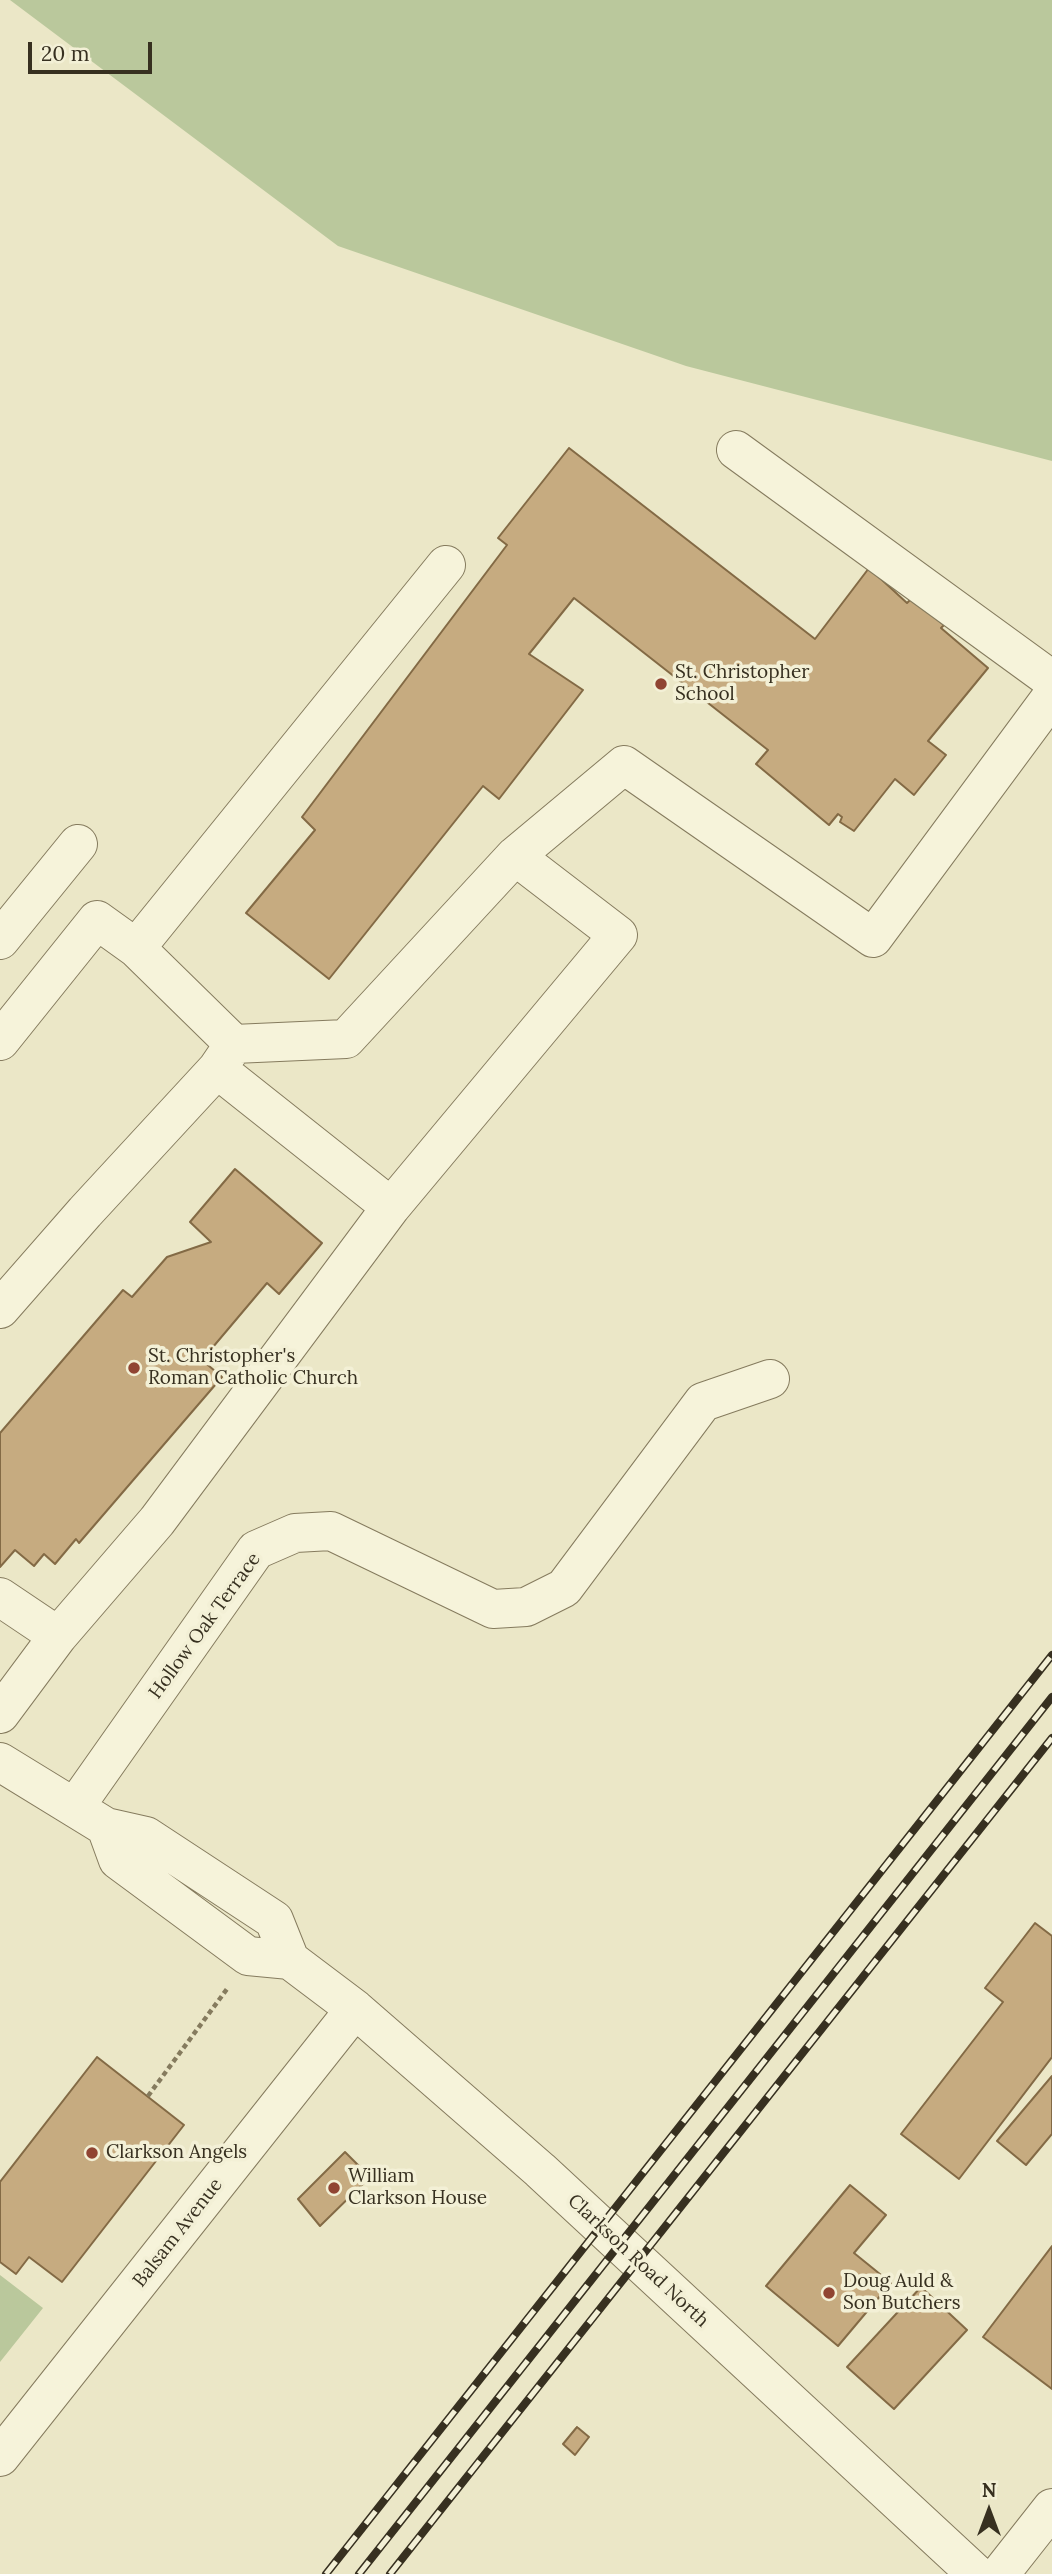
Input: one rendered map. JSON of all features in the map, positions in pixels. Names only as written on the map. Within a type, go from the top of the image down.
[{"type":"street","points":[[736,450],[1052,680]]},
{"type":"street","points":[[136,948],[446,565]]},
{"type":"street","points":[[0,1309],[226,1057],[346,1039],[515,856],[624,765],[873,938],[1052,695]]},
{"type":"street","points":[[0,940],[78,844]]},
{"type":"street","points":[[0,1714],[58,1636],[157,1521],[391,1207],[618,935],[515,856]]},
{"type":"street","points":[[0,1041],[97,920],[136,948],[226,1057],[391,1207]]},
{"type":"street","name":"Hollow Oak Terrace","points":[[90,1817],[256,1550],[295,1533],[331,1531],[493,1609],[526,1607],[564,1588],[703,1402],[769,1379]]},
{"type":"street","points":[[0,1597],[58,1636]]},
{"type":"street","points":[[0,1762],[90,1817]]},
{"type":"street","name":"Clarkson Road North","points":[[90,1817],[118,1860],[248,1956],[290,1960],[355,2009],[540,2170],[976,2574]]},
{"type":"street","name":"Balsam Avenue","points":[[0,2457],[355,2009]]},
{"type":"street","points":[[1000,2574],[1052,2508]]},
{"type":"path","points":[[148,2096],[233,1982]]},
{"type":"green space","points":[[10,0],[1052,0],[1052,461],[686,366],[338,246]]},
{"type":"green space","points":[[0,2275],[43,2308],[0,2362]]},
{"type":"building","points":[[569,448],[815,639],[869,568],[907,603],[912,598],[944,625],[941,628],[988,668],[928,741],[946,755],[914,795],[895,779],[854,831],[840,822],[842,817],[838,814],[829,825],[756,764],[768,750],[574,598],[529,654],[583,690],[499,799],[483,786],[329,979],[246,913],[315,830],[302,817],[507,545],[498,538]]},
{"type":"building","name":"St. Christopher's Roman Catholic Church","points":[[235,1169],[322,1243],[279,1294],[267,1283],[202,1360],[222,1377],[79,1543],[76,1539],[55,1564],[44,1554],[34,1566],[15,1550],[0,1567],[0,1433],[123,1290],[132,1297],[167,1257],[211,1242],[190,1222]]},
{"type":"building","points":[[1035,1923],[1052,1936],[1052,2057],[959,2179],[901,2134],[1003,2002],[985,1988]]},
{"type":"building","name":"Clarkson Angels","points":[[97,2057],[184,2125],[62,2282],[29,2257],[16,2274],[0,2262],[0,2182]]},
{"type":"building","points":[[1052,2076],[1052,2134],[1026,2165],[997,2141]]},
{"type":"building","name":"William Clarkson House","points":[[345,2152],[370,2177],[320,2226],[298,2199]]},
{"type":"building","points":[[850,2185],[886,2215],[854,2253],[891,2283],[838,2346],[766,2286]]},
{"type":"building","points":[[1052,2246],[1052,2389],[983,2337]]},
{"type":"building","points":[[921,2287],[967,2330],[894,2409],[847,2367]]},
{"type":"building","points":[[577,2427],[589,2437],[575,2455],[563,2444]]},
{"type":"railway","points":[[326,2574],[1052,1655]]},
{"type":"railway","points":[[359,2574],[1052,1697]]},
{"type":"railway","points":[[390,2574],[1052,1738]]},
{"type":"place","name":"St. Christopher School","points":[[661,684]]},
{"type":"place","name":"St. Christopher's Roman Catholic Church","points":[[134,1368]]},
{"type":"place","name":"Clarkson Angels","points":[[92,2153]]},
{"type":"place","name":"William Clarkson House","points":[[334,2188]]},
{"type":"place","name":"Doug Auld & Son Butchers","points":[[829,2293]]}]
